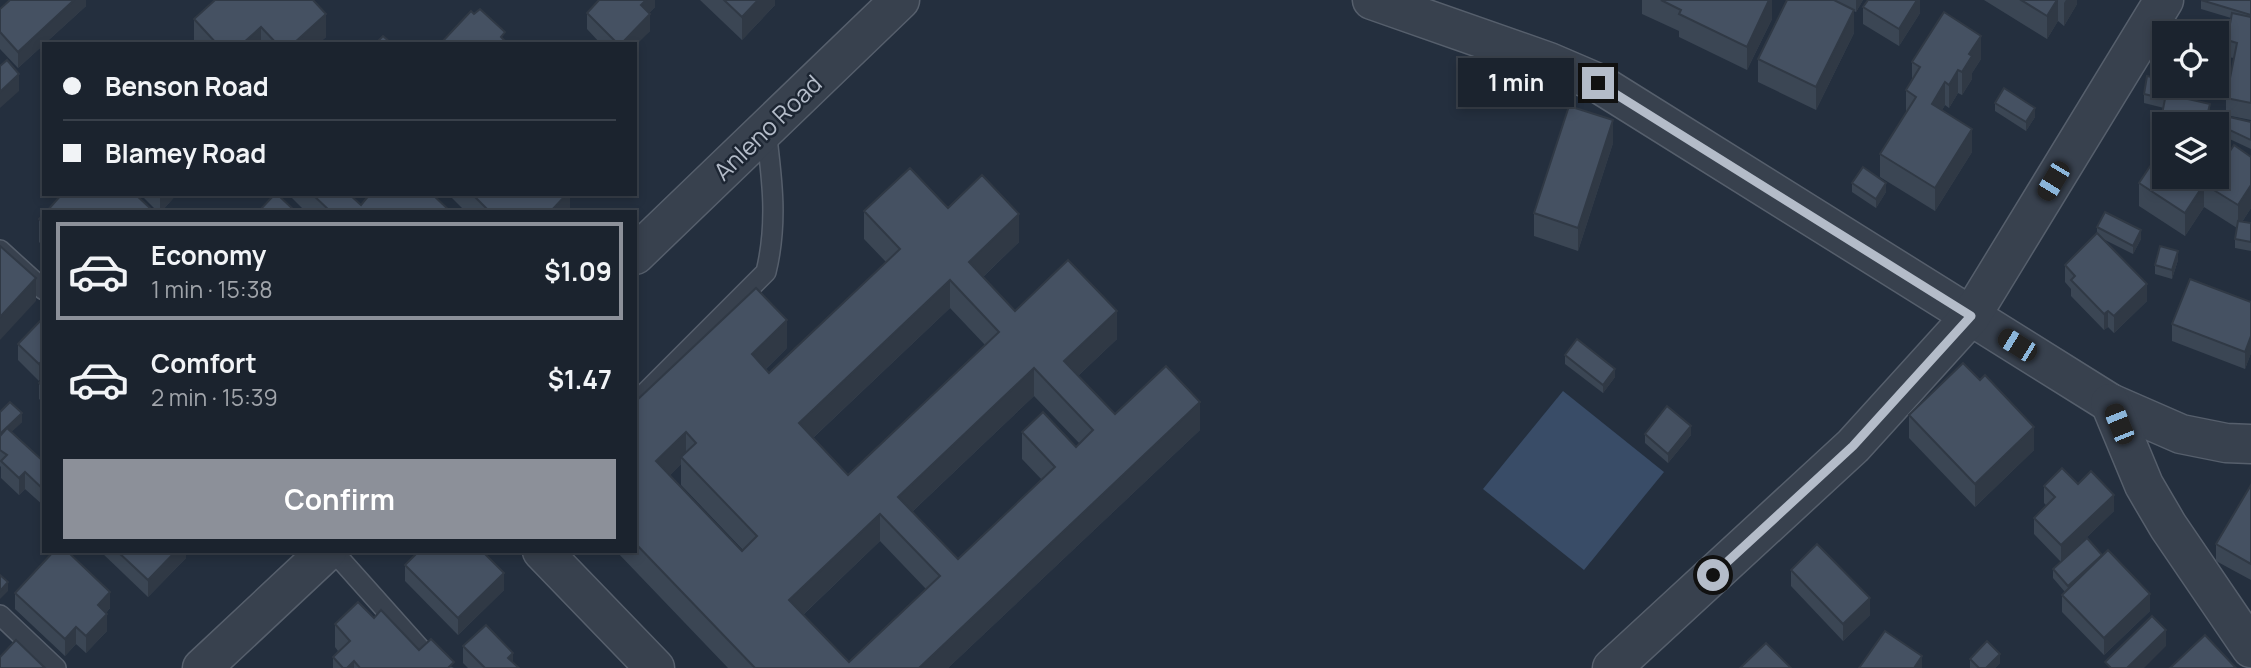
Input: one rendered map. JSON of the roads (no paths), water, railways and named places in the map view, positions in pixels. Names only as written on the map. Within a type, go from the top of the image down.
[{"type":"street","name":"Anleno Road","points":[[637,253],[900,0]]},
{"type":"street","points":[[1372,0],[1549,62],[1598,83],[2110,403],[2181,434],[2226,443],[2251,444]]},
{"type":"street","points":[[1612,668],[1853,446],[1971,316],[2164,0]]},
{"type":"street","points":[[2110,403],[2144,485],[2168,526],[2251,648]]},
{"type":"street","points":[[202,668],[325,553]]},
{"type":"street","points":[[544,553],[655,668]]},
{"type":"lane","points":[[637,401],[766,272],[775,220],[766,129]]},
{"type":"lane","points":[[0,250],[42,287]]},
{"type":"lane","points":[[334,553],[425,654]]},
{"type":"lane","points":[[0,615],[56,668]]},
{"type":"water","points":[[1563,391],[1664,472],[1584,570],[1483,489]]}]
